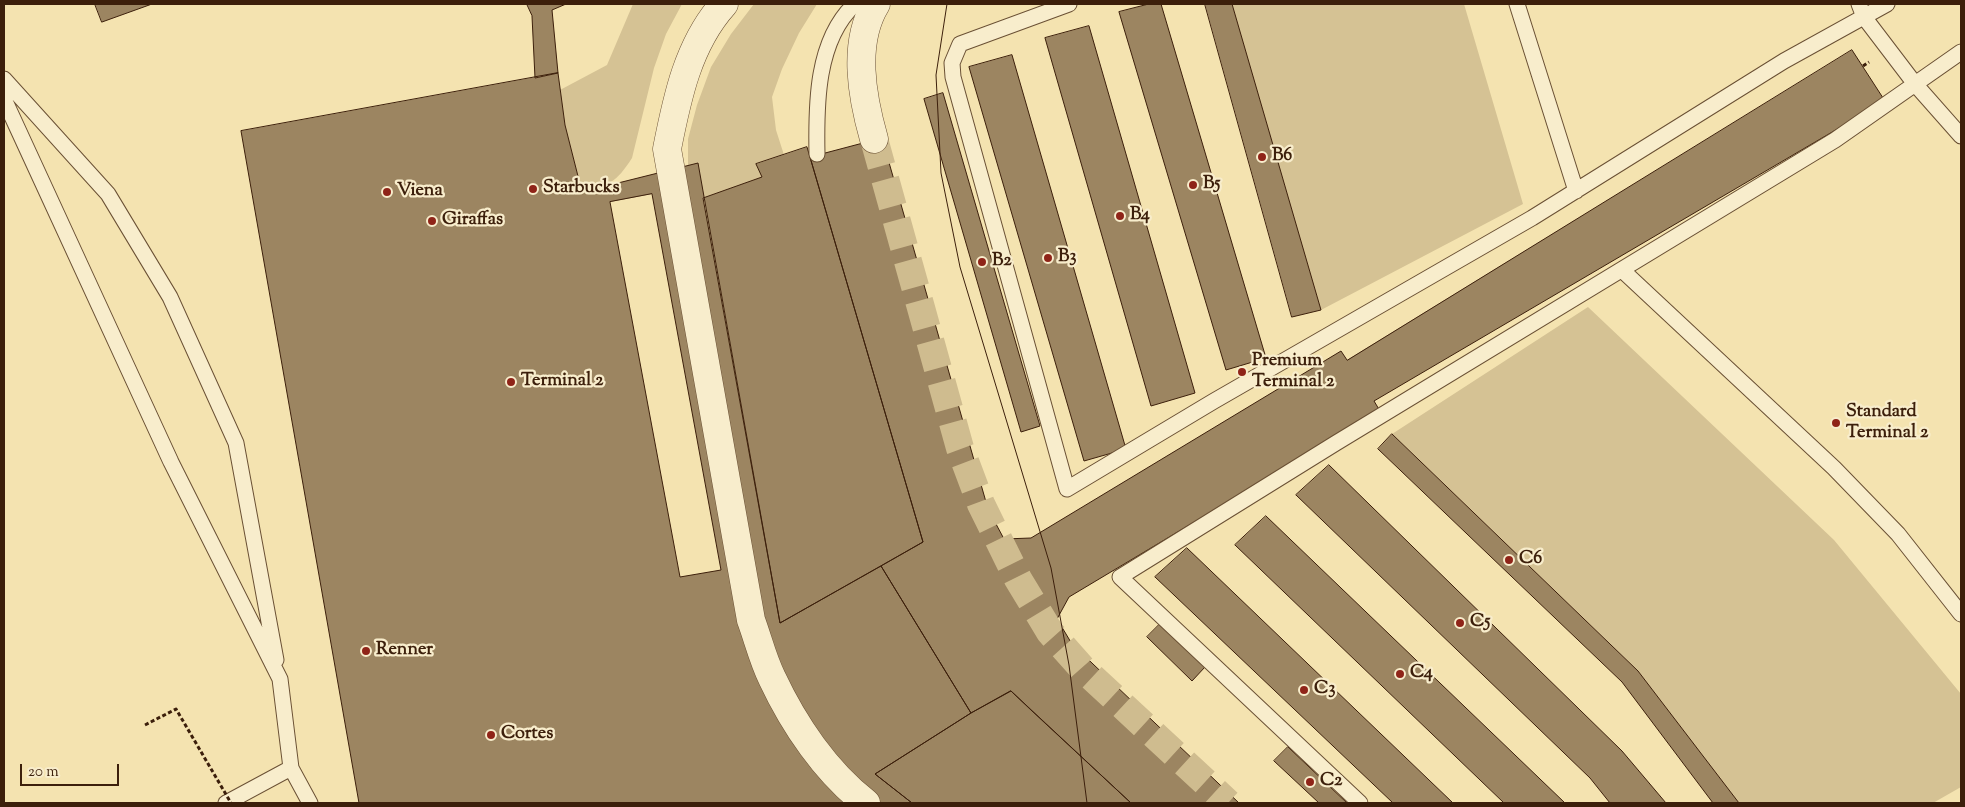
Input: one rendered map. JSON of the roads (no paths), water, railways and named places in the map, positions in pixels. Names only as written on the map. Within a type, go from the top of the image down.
[{"type":"street","points":[[724,4],[713,16],[694,48],[678,95],[667,149],[752,620],[771,677],[794,720],[818,754],[850,790],[866,803]]},
{"type":"street","points":[[874,139],[863,86],[862,55],[865,29],[876,4]]},
{"type":"lane","points":[[816,154],[817,102],[827,50],[840,21],[855,4]]},
{"type":"lane","points":[[1070,4],[960,44],[952,63],[953,77],[1068,489],[1214,401],[1523,223],[1862,11],[1887,4]]},
{"type":"lane","points":[[1517,4],[1576,191]]},
{"type":"lane","points":[[1862,11],[1915,84],[1961,136]]},
{"type":"lane","points":[[1360,803],[1120,577],[1336,443],[1835,140],[1961,52]]},
{"type":"lane","points":[[4,79],[108,194],[170,297],[236,443],[280,679],[291,768],[310,803]]},
{"type":"lane","points":[[4,99],[171,462],[280,679]]},
{"type":"lane","points":[[1622,270],[1834,468],[1898,534],[1961,614]]},
{"type":"lane","points":[[229,803],[291,768]]},
{"type":"tunnel","points":[[874,139],[960,448],[981,504],[1018,579],[1050,632],[1082,668],[1228,803]]},
{"type":"tram line","points":[[947,4],[936,75],[941,173],[960,267],[1051,568],[1069,665],[1087,803]]},
{"type":"place","name":"B6","points":[[1262,157]]},
{"type":"place","name":"B5","points":[[1193,185]]},
{"type":"place","name":"Starbucks","points":[[533,189]]},
{"type":"place","name":"Viena","points":[[387,192]]},
{"type":"place","name":"B4","points":[[1120,216]]},
{"type":"place","name":"Giraffas","points":[[432,221]]},
{"type":"place","name":"B3","points":[[1048,258]]},
{"type":"place","name":"B2","points":[[982,262]]},
{"type":"place","name":"Premium Terminal 2","points":[[1242,372]]},
{"type":"place","name":"Terminal 2","points":[[511,382]]},
{"type":"place","name":"Standard Terminal 2","points":[[1836,423]]},
{"type":"place","name":"C6","points":[[1509,560]]},
{"type":"place","name":"C5","points":[[1460,623]]},
{"type":"place","name":"Renner","points":[[366,651]]},
{"type":"place","name":"C4","points":[[1400,674]]},
{"type":"place","name":"C3","points":[[1304,690]]},
{"type":"place","name":"Cortes","points":[[491,735]]},
{"type":"place","name":"C2","points":[[1310,782]]}]
